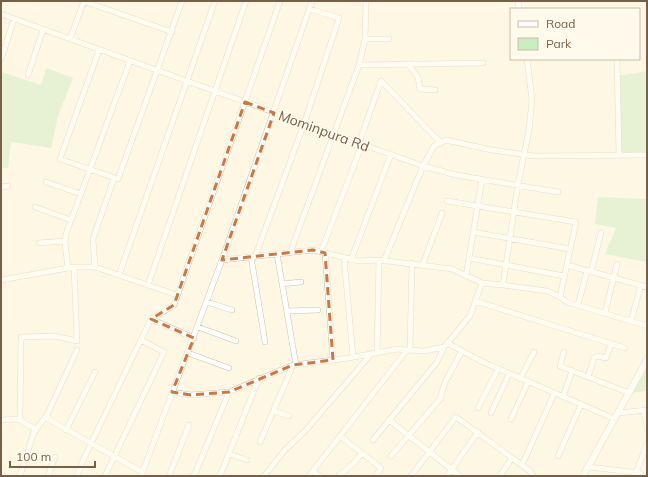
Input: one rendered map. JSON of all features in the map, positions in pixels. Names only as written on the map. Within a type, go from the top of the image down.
[{"type":"street","points":[[70,39],[83,1],[172,32]]},
{"type":"street","points":[[99,50],[60,159],[114,178],[119,178],[182,1]]},
{"type":"street","points":[[119,275],[188,82],[215,1]]},
{"type":"street","points":[[148,285],[246,1]]},
{"type":"street","points":[[77,476],[151,319],[174,305],[280,1]]},
{"type":"street","points":[[47,415],[50,421],[141,474],[198,327],[312,1]]},
{"type":"street","points":[[290,253],[359,65],[365,39],[366,1]]},
{"type":"street","points":[[265,342],[253,257],[304,124],[339,18],[310,9]]},
{"type":"street","name":"Mominpura Rd","points":[[1,14],[423,166],[456,175],[518,184],[558,192]]},
{"type":"street","points":[[1,59],[14,19]]},
{"type":"street","points":[[28,75],[43,30]]},
{"type":"street","points":[[365,39],[389,39]]},
{"type":"street","points":[[503,285],[518,184],[525,155],[532,100],[527,60]]},
{"type":"street","points":[[617,60],[619,155]]},
{"type":"street","points":[[68,268],[65,241],[71,220],[130,61]]},
{"type":"street","points":[[359,65],[483,63]]},
{"type":"street","points":[[408,64],[418,77],[420,89],[435,90]]},
{"type":"street","points":[[333,360],[323,252],[381,81],[441,143]]},
{"type":"street","points":[[377,353],[382,260],[423,166],[434,146],[446,140],[492,150],[525,155],[600,157],[647,155]]},
{"type":"street","points":[[351,260],[391,154]]},
{"type":"street","points":[[95,267],[93,239],[114,178]]},
{"type":"street","points":[[466,276],[482,179]]},
{"type":"street","points":[[46,182],[81,194]]},
{"type":"street","points":[[1,187],[8,186]]},
{"type":"street","points":[[447,200],[576,222],[560,297]]},
{"type":"street","points":[[34,207],[71,220]]},
{"type":"street","points":[[422,264],[442,213]]},
{"type":"street","points":[[473,232],[570,249]]},
{"type":"street","points":[[578,305],[601,233]]},
{"type":"street","points":[[39,243],[65,241]]},
{"type":"street","points":[[222,260],[313,250],[351,260],[382,260],[422,264],[452,269],[482,283],[547,291],[567,302],[647,326]]},
{"type":"street","points":[[260,442],[294,365],[287,311],[277,254]]},
{"type":"street","points":[[344,258],[353,357]]},
{"type":"street","points":[[469,258],[564,276]]},
{"type":"street","points":[[309,476],[409,350],[412,263]]},
{"type":"street","points":[[605,313],[617,264]]},
{"type":"street","points":[[567,265],[647,287]]},
{"type":"street","points":[[1,280],[74,267],[95,267],[177,296]]},
{"type":"street","points":[[20,419],[22,336],[54,336],[77,341],[74,267]]},
{"type":"street","points":[[282,284],[301,282]]},
{"type":"street","points":[[373,440],[437,362],[446,345],[470,316],[482,283]]},
{"type":"street","points":[[631,321],[641,285]]},
{"type":"street","points":[[475,301],[625,348]]},
{"type":"street","points":[[207,302],[232,310]]},
{"type":"street","points":[[287,311],[318,310]]},
{"type":"street","points":[[151,319],[194,338]]},
{"type":"street","points":[[198,327],[236,341]]},
{"type":"street","points":[[105,476],[164,352],[141,340]]},
{"type":"street","points":[[588,377],[594,358],[596,356],[606,358],[611,344]]},
{"type":"street","points":[[172,392],[191,396],[229,392],[259,378],[294,365],[397,349],[425,351],[446,345],[581,405],[617,416],[646,410],[647,428]]},
{"type":"street","points":[[20,476],[36,430],[47,415],[77,350]]},
{"type":"street","points":[[390,456],[440,399],[445,382],[462,351]]},
{"type":"street","points":[[520,379],[534,352]]},
{"type":"street","points":[[564,352],[560,366],[629,393]]},
{"type":"street","points":[[188,353],[229,368]]},
{"type":"street","points":[[264,476],[285,450],[306,430],[370,354]]},
{"type":"street","points":[[585,476],[647,360]]},
{"type":"street","points":[[478,408],[498,369]]},
{"type":"street","points":[[563,397],[572,371]]},
{"type":"street","points":[[66,430],[95,372]]},
{"type":"street","points":[[491,412],[509,374]]},
{"type":"street","points":[[220,476],[259,378]]},
{"type":"street","points":[[511,419],[528,382]]},
{"type":"street","points":[[194,476],[229,392]]},
{"type":"street","points":[[522,465],[554,394]]},
{"type":"street","points":[[558,456],[581,405]]},
{"type":"street","points":[[274,411],[289,416]]},
{"type":"street","points":[[410,476],[456,417],[530,471],[533,476]]},
{"type":"street","points":[[1,420],[12,418],[20,419],[36,430]]},
{"type":"street","points":[[389,420],[460,476]]},
{"type":"street","points":[[169,476],[189,425]]},
{"type":"street","points":[[447,476],[478,432]]},
{"type":"street","points":[[340,436],[381,468],[376,476]]},
{"type":"street","points":[[636,473],[647,444]]},
{"type":"street","points":[[339,476],[354,463],[362,453]]},
{"type":"street","points":[[229,454],[247,460]]},
{"type":"street","points":[[48,476],[55,457]]},
{"type":"street","points":[[500,476],[512,458]]},
{"type":"street","points":[[589,467],[615,473],[636,473],[643,476]]},
{"type":"street","points":[[313,471],[320,476]]},
{"type":"highlighted area","points":[[245,102],[274,113],[222,260],[313,250],[325,253],[333,360],[293,365],[229,392],[191,395],[172,392],[194,338],[151,319],[174,305]]},
{"type":"green space","points":[[46,68],[73,78],[58,116],[51,148],[11,142],[8,168],[1,168],[1,72],[41,85]]},
{"type":"green space","points":[[647,71],[647,155],[619,155],[617,76]]},
{"type":"green space","points":[[598,197],[647,199],[647,262],[605,254],[616,228],[595,224]]},
{"type":"green space","points":[[647,360],[647,391],[629,393]]}]
